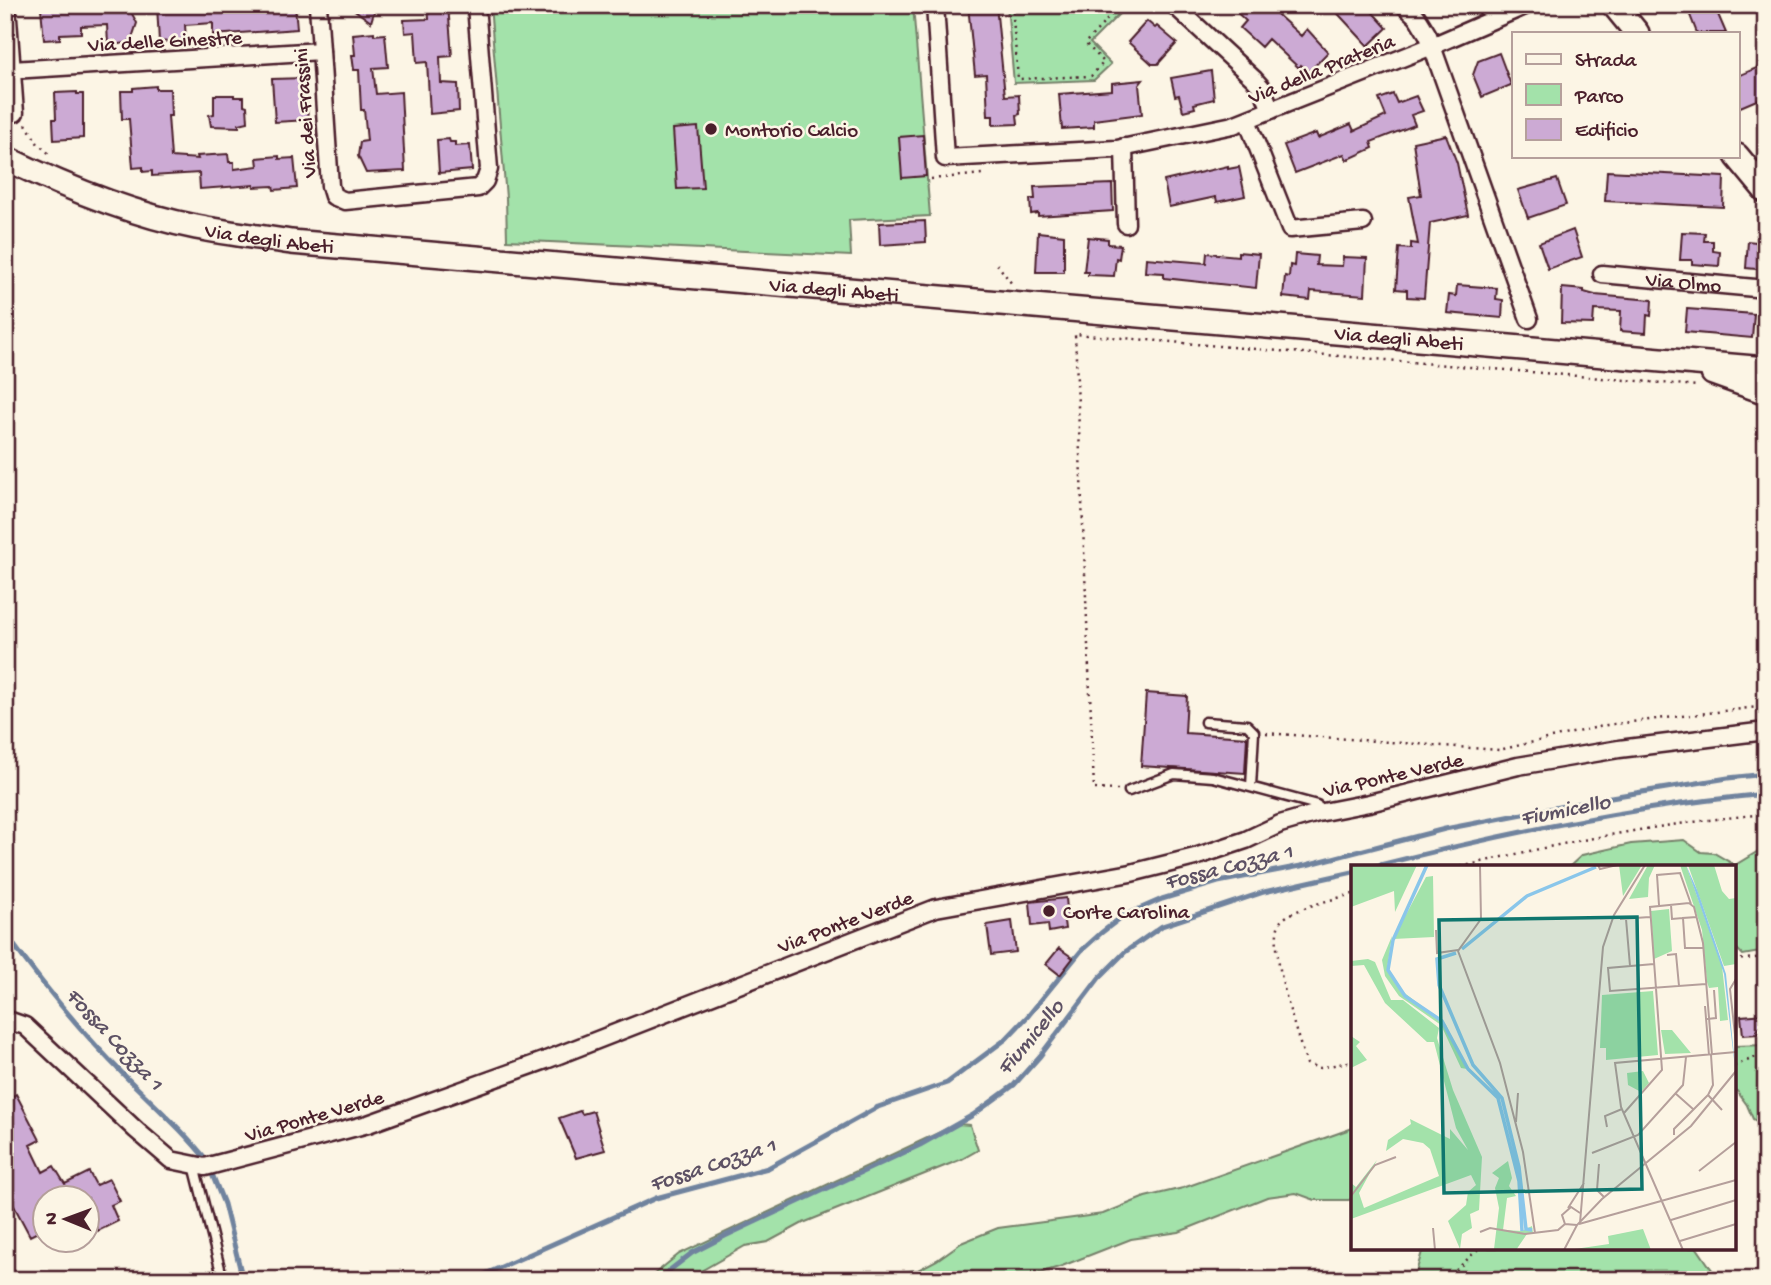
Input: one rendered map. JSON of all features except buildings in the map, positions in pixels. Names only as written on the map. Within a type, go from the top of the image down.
[{"type":"street","points":[[7,5],[16,113]]},
{"type":"street","name":"Via dei Frassini","points":[[318,5],[330,186],[333,197],[345,201],[478,188],[485,181],[489,169],[476,5]]},
{"type":"street","name":"Via della Prateria","points":[[935,5],[945,158],[1124,147],[1233,125],[1527,5]]},
{"type":"street","points":[[1174,5],[1254,79],[1262,88],[1272,110]]},
{"type":"street","points":[[1404,5],[1417,17],[1432,46],[1529,319]]},
{"type":"street","points":[[1614,5],[1636,32]]},
{"type":"street","name":"Via delle Ginestre","points":[[12,70],[321,51]]},
{"type":"street","name":"Via della Prateria","points":[[1247,120],[1290,229],[1363,222]]},
{"type":"street","points":[[1124,147],[1126,224]]},
{"type":"street","name":"Via degli Abeti","points":[[5,158],[63,185],[121,206],[194,227],[291,242],[1766,369]]},
{"type":"street","points":[[1739,158],[1766,191]]},
{"type":"street","name":"Via Olmo","points":[[1602,274],[1766,289]]},
{"type":"street","name":"Via degli Abeti","points":[[1677,363],[1766,392]]},
{"type":"street","name":"Via Ponte Verde","points":[[5,1019],[25,1026],[171,1160],[205,1167],[368,1124],[546,1060],[936,908],[1131,873],[1195,857],[1246,840],[1280,824],[1318,813],[1517,766],[1619,749],[1766,731]]},
{"type":"lane","points":[[1205,722],[1247,724],[1254,732],[1251,787]]},
{"type":"lane","points":[[1129,791],[1174,774],[1213,777],[1317,806],[1318,813]]},
{"type":"lane","points":[[194,1165],[223,1280]]},
{"type":"path","points":[[1012,5],[1018,79],[1091,76],[1104,62],[1086,43],[1121,5]]},
{"type":"path","points":[[16,113],[30,128],[38,144],[53,158],[63,185]]},
{"type":"path","points":[[931,179],[984,174]]},
{"type":"path","points":[[1129,791],[1094,789],[1074,334],[1698,386]]},
{"type":"path","points":[[1254,732],[1499,750],[1606,725],[1766,706]]},
{"type":"path","points":[[1470,865],[1603,835],[1766,814]]},
{"type":"path","points":[[1351,895],[1294,913],[1281,922],[1275,937],[1296,1033],[1307,1063],[1320,1068],[1351,1061]]},
{"type":"path","points":[[1736,960],[1766,957]]},
{"type":"path","points":[[1736,1065],[1766,1053]]},
{"type":"path","points":[[1446,1280],[1477,1250]]},
{"type":"green space","name":"Montorio Calcio","points":[[490,5],[913,5],[930,216],[849,220],[851,256],[507,240]]},
{"type":"green space","points":[[1007,5],[1128,5],[1090,43],[1111,64],[1094,80],[1014,83]]},
{"type":"green space","points":[[1684,840],[1701,852],[1714,853],[1735,865],[1571,865],[1582,855],[1631,844]]},
{"type":"green space","points":[[1766,843],[1766,951],[1743,955],[1736,948],[1735,865],[1760,850]]},
{"type":"green space","points":[[1766,1045],[1766,1126],[1753,1119],[1736,1090],[1736,1046]]},
{"type":"green space","points":[[957,1124],[970,1125],[978,1150],[962,1159],[803,1223],[768,1242],[745,1246],[685,1280],[647,1280],[679,1254]]},
{"type":"green space","points":[[1351,1129],[1349,1200],[1315,1200],[1296,1193],[1267,1197],[1179,1232],[1131,1239],[1018,1280],[868,1280],[891,1273],[918,1270],[961,1243],[998,1228],[1103,1214],[1145,1197],[1183,1188]]},
{"type":"green space","points":[[1422,1250],[1698,1250],[1719,1280],[1414,1280]]},
{"type":"waterway","name":"Fossa Cozza 1","points":[[465,1280],[481,1276],[656,1198],[768,1168],[878,1107],[947,1083],[1006,1039],[1081,951],[1101,933],[1123,916],[1162,899],[1218,882],[1306,865],[1445,829],[1611,797],[1766,774]]},
{"type":"waterway","name":"Fiumicello","points":[[1380,865],[1568,823],[1666,806],[1766,794]]},
{"type":"waterway","name":"Fiumicello","points":[[657,1280],[692,1253],[920,1145],[973,1115],[1014,1085],[1040,1056],[1099,978],[1125,952],[1162,926],[1264,892],[1351,872]]},
{"type":"waterway","name":"Fossa Cozza 1","points":[[5,933],[48,989],[109,1060],[179,1129],[208,1162]]},
{"type":"waterway","name":"Fossa Cozza 1","points":[[212,1174],[224,1204],[243,1280]]},
{"type":"place","name":"Montorio Calcio","points":[[711,129]]},
{"type":"place","name":"Corte Carolina","points":[[1049,911]]}]
